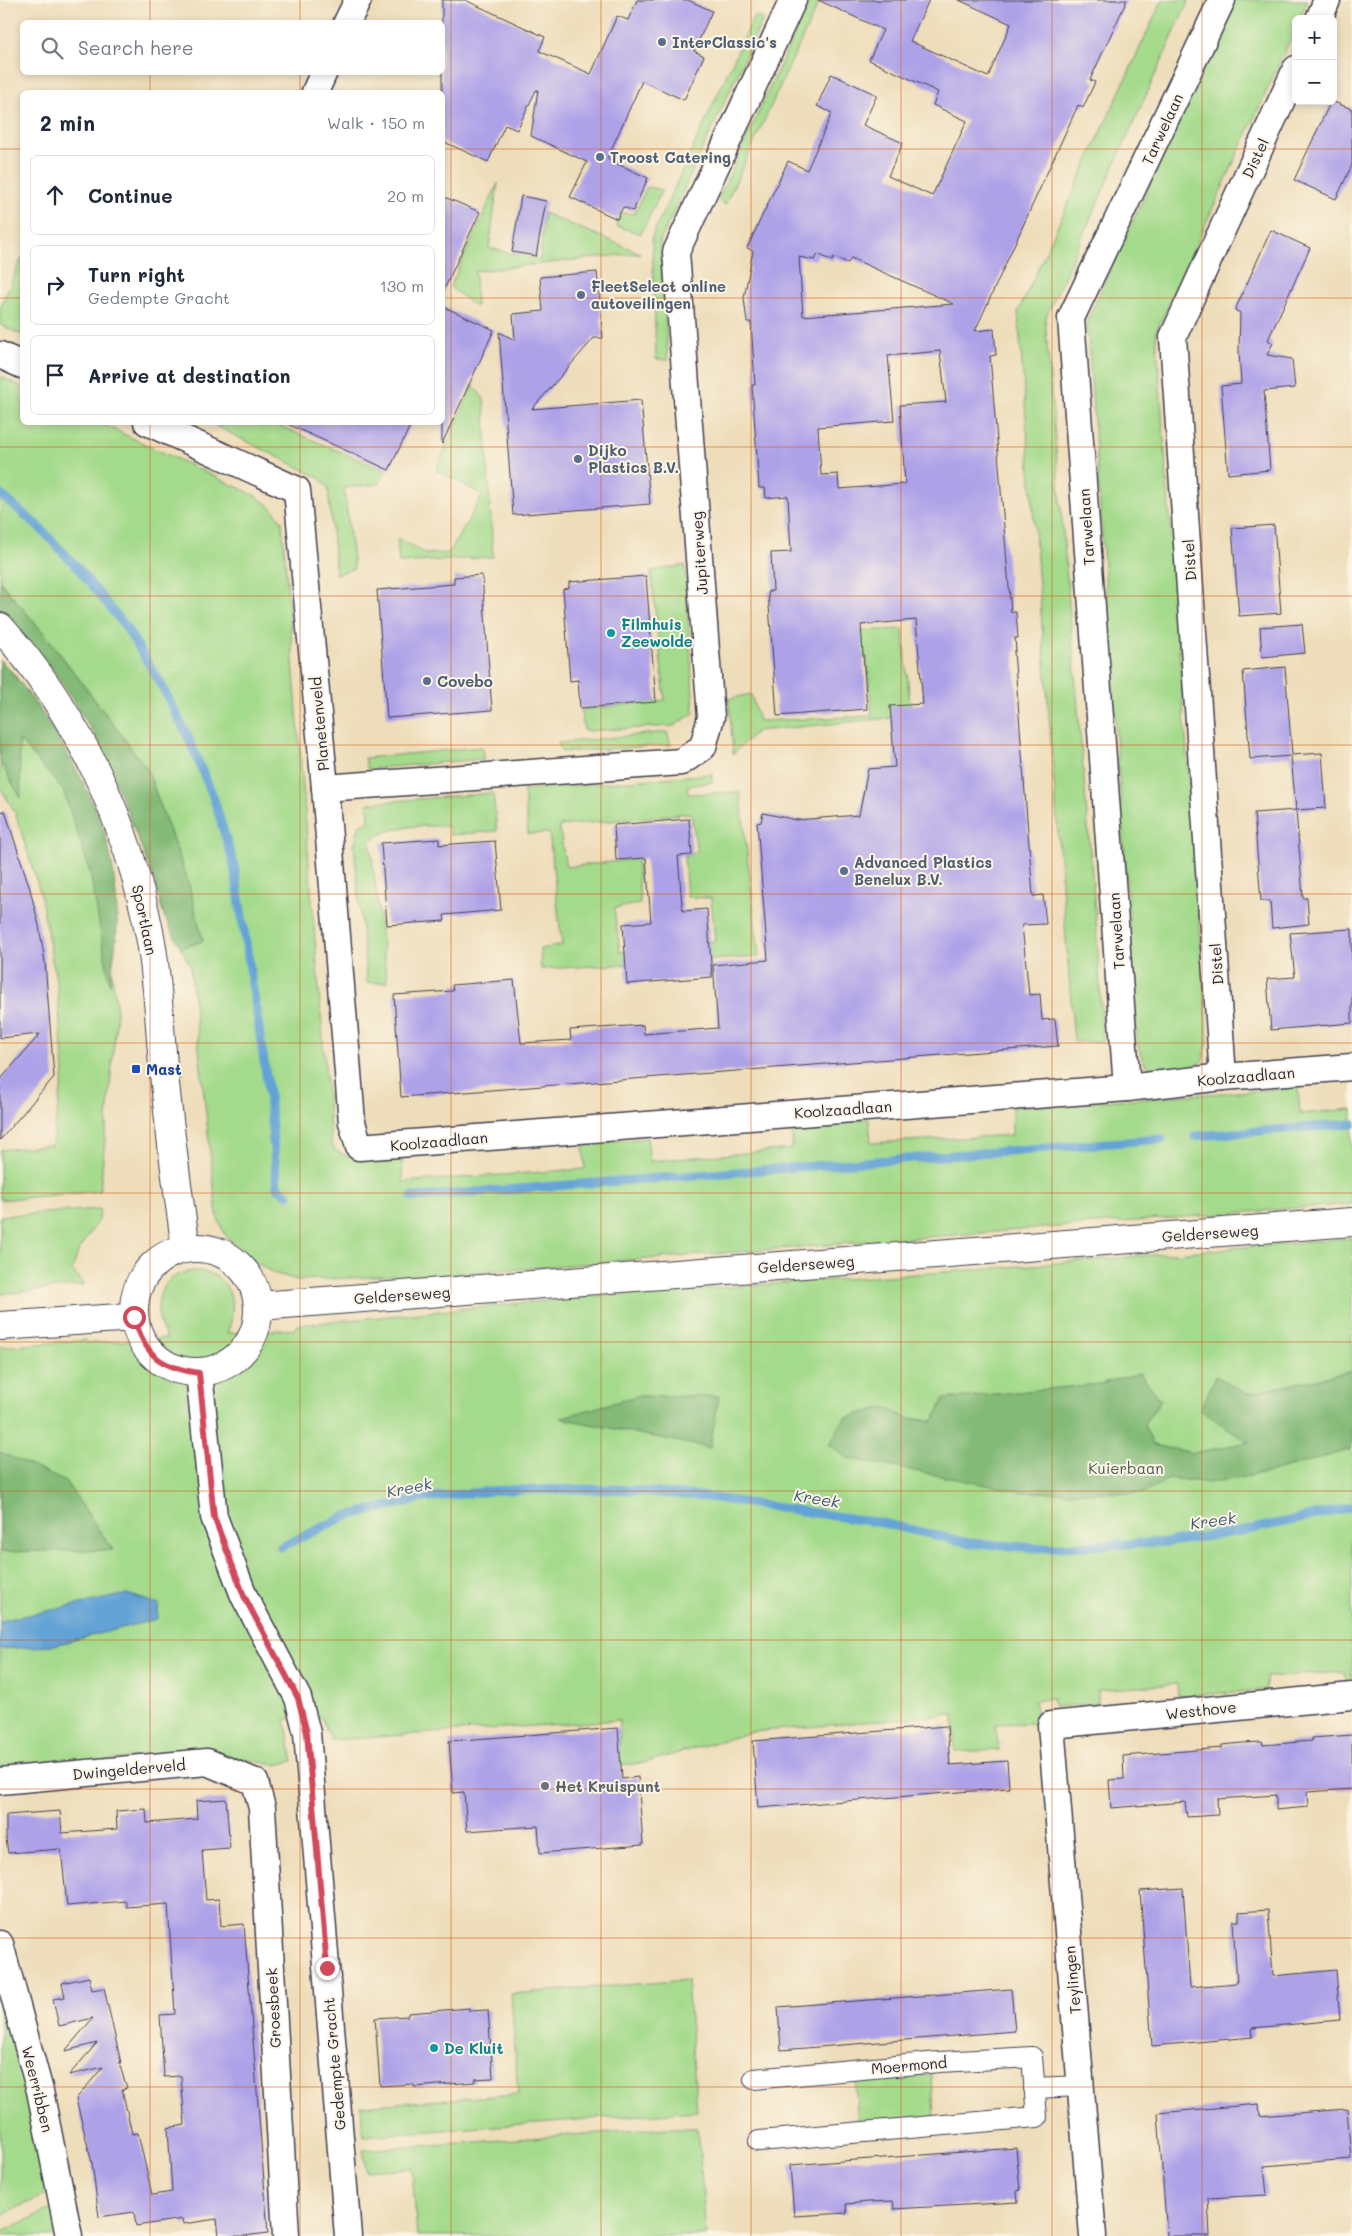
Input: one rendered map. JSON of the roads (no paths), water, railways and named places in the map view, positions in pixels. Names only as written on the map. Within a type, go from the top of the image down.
[{"type":"street","points":[[348,20],[358,0]]},
{"type":"street","name":"Jupiterweg","points":[[325,788],[681,762],[703,747],[712,717],[676,252],[793,0]]},
{"type":"street","name":"Tarwelaan","points":[[1127,1088],[1071,318],[1222,0]]},
{"type":"street","points":[[1321,15],[1327,0]]},
{"type":"street","points":[[316,90],[323,75]]},
{"type":"street","name":"Distel","points":[[1223,1077],[1173,337],[1292,78]]},
{"type":"street","points":[[0,355],[20,364]]},
{"type":"street","name":"Planetenveld","points":[[158,425],[297,490],[325,788],[352,1122]]},
{"type":"street","name":"Sportlaan","points":[[0,627],[19,648],[64,711],[103,784],[131,856],[150,935],[156,974],[164,1075],[186,1248]]},
{"type":"street","name":"Koolzaadlaan","points":[[352,1122],[359,1147],[1127,1088],[1223,1077],[1352,1067]]},
{"type":"street","name":"Gelderseweg","points":[[259,1306],[1352,1222]]},
{"type":"street","points":[[186,1248],[221,1252],[234,1262],[248,1274],[259,1306],[253,1338],[230,1363],[199,1373],[176,1369],[155,1357],[140,1339],[134,1317],[136,1293],[146,1272],[164,1256],[186,1248]]},
{"type":"street","points":[[0,1326],[134,1317]]},
{"type":"street","name":"Gedempte Gracht","points":[[199,1373],[214,1517],[244,1596],[298,1698],[307,1733],[348,2236]]},
{"type":"street","name":"Westhove","points":[[1051,1725],[1352,1696]]},
{"type":"street","name":"Teylingen","points":[[1051,1725],[1093,2236]]},
{"type":"street","name":"Dwingelderveld","points":[[0,1781],[207,1762],[255,1782]]},
{"type":"street","name":"Groesbeek","points":[[255,1782],[262,1808],[286,2236]]},
{"type":"street","name":"Weerribben","points":[[0,1944],[40,2091],[69,2236]]},
{"type":"street","name":"Moermond","points":[[754,2079],[939,2062],[1032,2057],[1036,2117],[759,2142]]},
{"type":"street","points":[[1034,2088],[1081,2086]]},
{"type":"water","points":[[127,1594],[159,1604],[157,1619],[51,1646],[0,1649],[0,1621]]},
{"type":"waterway","points":[[0,494],[39,527],[77,567],[125,626],[160,682],[187,735],[213,796],[234,865],[269,1094],[277,1187],[288,1195]]},
{"type":"waterway","points":[[1195,1136],[1352,1124]]},
{"type":"waterway","points":[[412,1197],[1162,1139]]},
{"type":"waterway","name":"Kreek","points":[[281,1547],[346,1516],[423,1498],[502,1490],[616,1489],[708,1497],[882,1523],[969,1543],[1037,1548],[1170,1542],[1248,1530],[1352,1507]]},
{"type":"place","name":"InterClassic's","points":[[662,42]]},
{"type":"place","name":"Troost Catering","points":[[600,157]]},
{"type":"place","name":"FleetSelect online autoveilingen","points":[[581,295]]},
{"type":"place","name":"Dijko Plastics B.V.","points":[[578,459]]},
{"type":"place","name":"Filmhuis Zeewolde","points":[[611,633]]},
{"type":"place","name":"Covebo","points":[[427,681]]},
{"type":"place","name":"Advanced Plastics Benelux B.V.","points":[[844,871]]},
{"type":"place","name":"Mast","points":[[136,1069]]},
{"type":"place","name":"Het Kruispunt","points":[[545,1786]]},
{"type":"place","name":"De Kluit","points":[[434,2048]]},
{"type":"park label","name":"Kuierbaan","points":[[1126,1468]]}]
